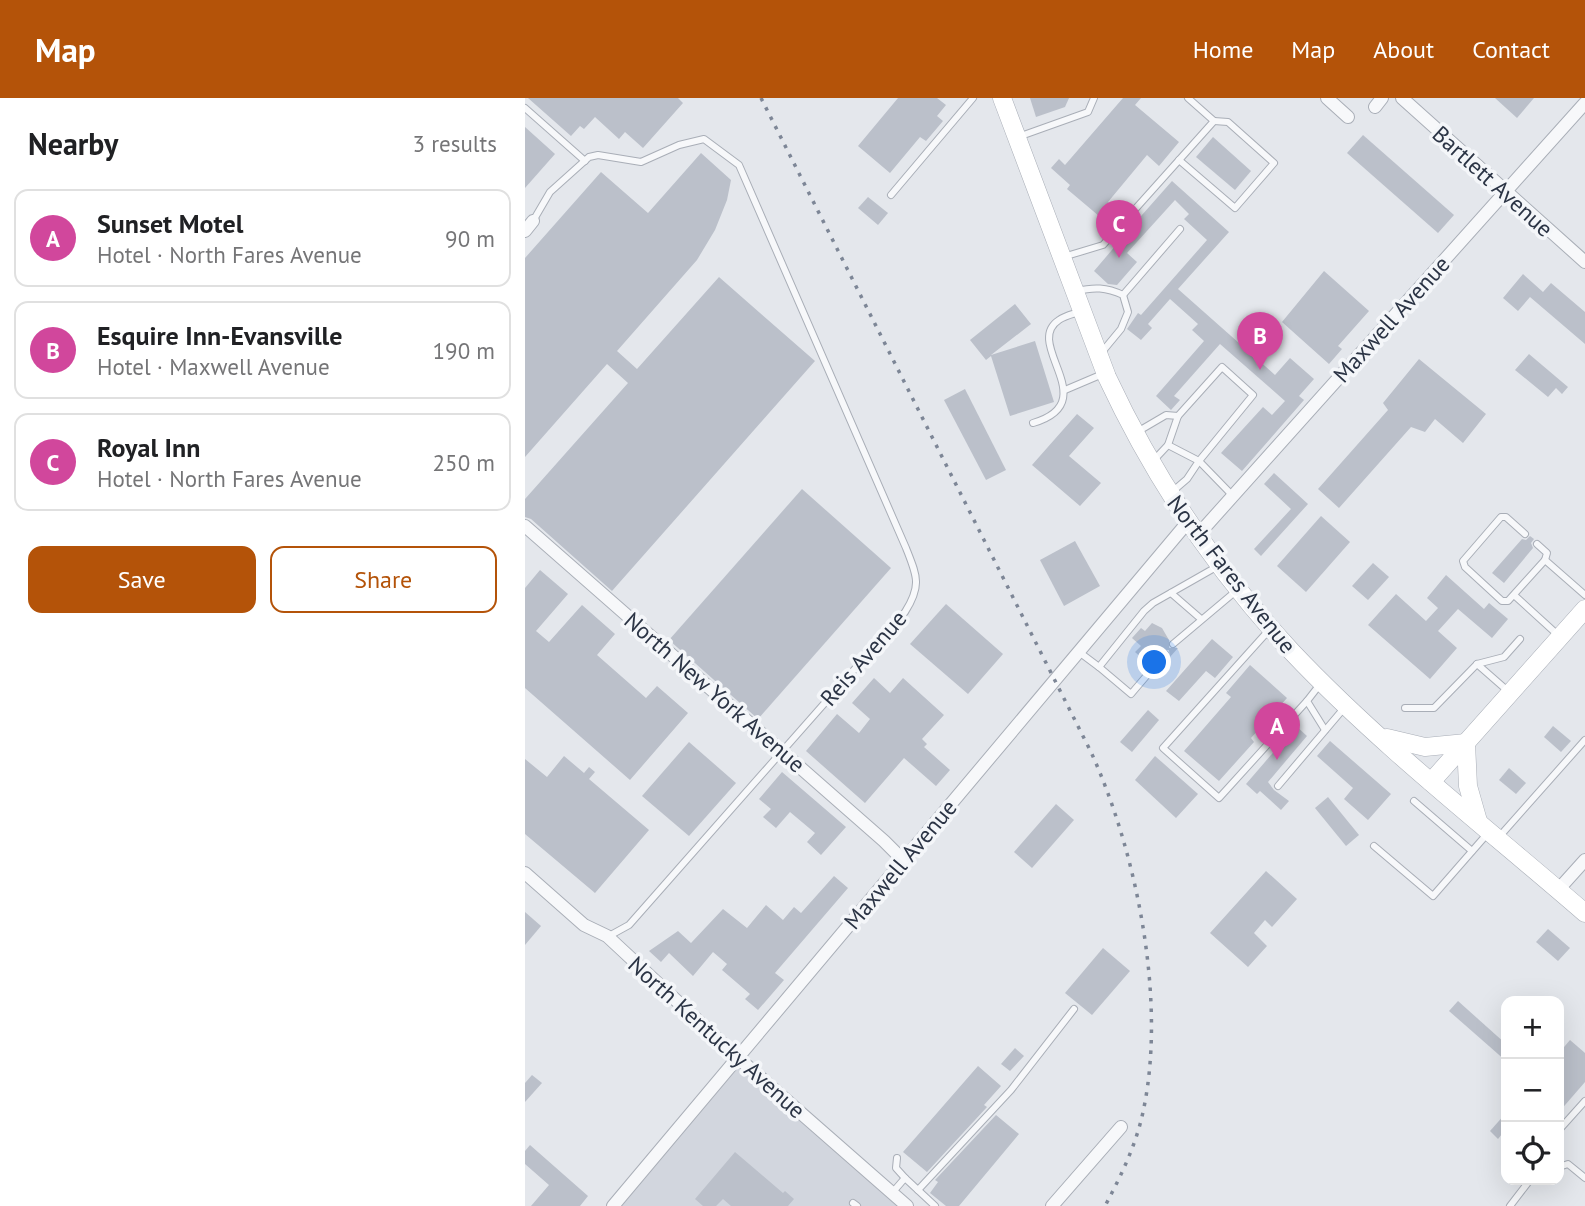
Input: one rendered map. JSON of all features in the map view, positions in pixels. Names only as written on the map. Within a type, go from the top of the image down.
[{"type":"street","name":"North Fares Avenue","points":[[1002,98],[1102,365],[1135,433],[1192,529],[1271,628],[1322,682],[1431,782],[1585,913]]},
{"type":"street","points":[[1327,98],[1348,117]]},
{"type":"street","name":"Bartlett Avenue","points":[[1402,98],[1585,262]]},
{"type":"street","name":"Maxwell Avenue","points":[[613,1206],[1079,652],[1192,529],[1233,496],[1585,103]]},
{"type":"street","name":"North New York Avenue","points":[[525,526],[903,860]]},
{"type":"street","points":[[1431,782],[1560,637],[1582,620]]},
{"type":"street","points":[[1380,736],[1425,747],[1466,743]]},
{"type":"street","points":[[1466,743],[1468,786],[1488,830]]},
{"type":"street","points":[[1558,890],[1585,860]]},
{"type":"street","name":"North Kentucky Avenue","points":[[525,873],[584,925],[607,936],[737,1057],[907,1206]]},
{"type":"street","points":[[1052,1206],[1121,1127]]},
{"type":"lane","points":[[891,195],[973,98]]},
{"type":"lane","points":[[1016,137],[1088,111],[1094,98]]},
{"type":"lane","points":[[1179,160],[1235,208],[1274,163],[1228,122],[1214,121],[1188,98]]},
{"type":"lane","points":[[525,108],[585,161],[550,192],[529,226]]},
{"type":"lane","points":[[1061,257],[1103,245],[1214,121]]},
{"type":"lane","name":"Reis Avenue","points":[[585,161],[598,155],[641,162],[679,145],[704,139],[739,165],[906,548],[917,581],[917,589],[905,612],[629,925],[607,936]]},
{"type":"lane","points":[[1123,295],[1180,229]]},
{"type":"lane","points":[[1065,390],[1102,365],[1128,312],[1123,295],[1108,288],[1074,292]]},
{"type":"lane","points":[[1033,423],[1048,419],[1063,401],[1065,390],[1047,340],[1051,328],[1058,320],[1081,311]]},
{"type":"lane","points":[[1151,462],[1168,445],[1178,416],[1222,367],[1253,395],[1187,479],[1169,494]]},
{"type":"lane","points":[[1135,433],[1166,415],[1178,416]]},
{"type":"lane","points":[[1168,445],[1199,461],[1233,496]]},
{"type":"lane","points":[[1525,534],[1506,517],[1501,517],[1463,561],[1465,567],[1503,601],[1508,601],[1545,559],[1547,553],[1537,544]]},
{"type":"lane","points":[[1545,559],[1585,595]]},
{"type":"lane","points":[[1099,667],[1144,611],[1219,565]]},
{"type":"lane","points":[[1173,644],[1238,589]]},
{"type":"lane","points":[[1171,593],[1201,619]]},
{"type":"lane","points":[[1514,595],[1560,637]]},
{"type":"lane","points":[[1271,628],[1163,748],[1219,798],[1322,682]]},
{"type":"lane","points":[[1405,708],[1434,708],[1477,664],[1504,657],[1520,639]]},
{"type":"lane","points":[[1079,652],[1131,694],[1165,654]]},
{"type":"lane","points":[[1477,664],[1510,693]]},
{"type":"lane","points":[[1307,701],[1325,730]]},
{"type":"lane","points":[[1278,786],[1346,705]]},
{"type":"lane","points":[[1374,846],[1433,896],[1488,830],[1585,740]]},
{"type":"lane","points":[[1414,801],[1472,851]]},
{"type":"lane","points":[[918,1191],[1011,1090],[1074,1009]]},
{"type":"lane","points":[[1564,1124],[1585,1101]]},
{"type":"lane","points":[[897,1158],[896,1168],[935,1206]]},
{"type":"lane","points":[[1564,1165],[1568,1164],[1585,1178]]},
{"type":"lane","points":[[892,1193],[905,1178]]},
{"type":"lane","points":[[1510,1206],[1526,1185]]},
{"type":"shaded area","points":[[737,1057],[910,1206],[613,1206]]},
{"type":"building","points":[[528,98],[678,98],[683,103],[643,148],[625,132],[619,139],[595,117],[584,129],[580,126],[571,136]]},
{"type":"building","points":[[898,98],[937,98],[946,105],[937,116],[943,121],[926,141],[920,137],[890,173],[858,146]]},
{"type":"building","points":[[1030,98],[1069,98],[1065,107],[1036,117]]},
{"type":"building","points":[[1123,98],[1141,98],[1135,105],[1179,142],[1159,166],[1147,155],[1108,202],[1123,214],[1112,227],[1067,189],[1070,185],[1051,168],[1059,159],[1065,165]]},
{"type":"building","points":[[1495,98],[1534,98],[1517,118]]},
{"type":"building","points":[[525,127],[555,154],[525,188]]},
{"type":"building","points":[[1363,135],[1454,215],[1438,233],[1347,153]]},
{"type":"building","points":[[1213,137],[1251,171],[1235,190],[1196,157]]},
{"type":"building","points":[[701,153],[731,180],[727,200],[715,230],[697,260],[617,351],[637,369],[719,277],[815,361],[612,591],[531,519],[525,517],[525,499],[628,383],[607,364],[525,457],[525,258],[601,172],[648,213]]},
{"type":"building","points":[[1172,181],[1229,232],[1178,289],[1275,375],[1290,358],[1314,379],[1299,396],[1304,400],[1242,471],[1221,453],[1263,407],[1272,415],[1285,401],[1220,344],[1174,396],[1180,400],[1171,410],[1156,396],[1204,341],[1192,330],[1198,324],[1170,299],[1148,324],[1152,328],[1141,340],[1127,329],[1138,313],[1141,315],[1207,240],[1184,219],[1189,214],[1175,200],[1127,253],[1137,262],[1117,285],[1108,284],[1094,271],[1123,237],[1120,234],[1131,222],[1134,224]]},
{"type":"building","points":[[868,197],[888,213],[878,225],[858,208]]},
{"type":"building","points":[[1324,271],[1369,311],[1338,346],[1342,349],[1329,364],[1282,322]]},
{"type":"building","points":[[1523,274],[1543,292],[1551,283],[1585,312],[1585,344],[1530,297],[1518,311],[1503,298]]},
{"type":"building","points":[[1015,304],[1031,324],[991,355],[1035,341],[1054,402],[1010,416],[991,356],[986,360],[970,340]]},
{"type":"building","points":[[1529,354],[1568,387],[1562,394],[1556,388],[1548,397],[1515,370]]},
{"type":"building","points":[[1419,359],[1486,414],[1463,443],[1435,419],[1425,432],[1411,427],[1339,508],[1318,489],[1388,410],[1383,403]]},
{"type":"building","points":[[965,389],[1006,470],[986,480],[944,400]]},
{"type":"building","points":[[1077,414],[1094,428],[1069,456],[1101,483],[1080,506],[1032,465]]},
{"type":"building","points":[[1274,473],[1308,504],[1261,556],[1254,549],[1291,509],[1264,484]]},
{"type":"building","points":[[802,489],[891,568],[758,719],[669,640]]},
{"type":"building","points":[[1321,516],[1350,542],[1306,592],[1277,566]]},
{"type":"building","points":[[1530,536],[1534,539],[1531,543],[1533,548],[1504,583],[1492,573],[1522,539],[1526,540]]},
{"type":"building","points":[[1075,541],[1100,586],[1064,606],[1040,560]]},
{"type":"building","points":[[1373,563],[1389,577],[1368,600],[1352,586]]},
{"type":"building","points":[[540,570],[568,594],[536,631],[549,642],[582,605],[615,634],[597,655],[646,698],[657,686],[688,713],[630,780],[525,688],[525,588]]},
{"type":"building","points":[[1446,575],[1484,609],[1489,603],[1508,619],[1492,638],[1458,609],[1438,631],[1457,648],[1430,679],[1368,625],[1396,594],[1426,621],[1438,608],[1427,598]]},
{"type":"building","points":[[946,604],[1003,654],[968,694],[910,644]]},
{"type":"building","points":[[1152,623],[1162,628],[1169,640],[1169,648],[1178,648],[1170,657],[1169,650],[1161,650],[1157,646],[1144,660],[1135,652],[1141,646],[1132,638],[1141,628],[1145,631]]},
{"type":"building","points":[[1212,639],[1233,657],[1215,678],[1206,671],[1179,701],[1166,691]]},
{"type":"building","points":[[1250,665],[1287,698],[1251,738],[1254,742],[1219,781],[1184,751],[1231,697],[1226,693]]},
{"type":"building","points":[[874,678],[890,693],[903,678],[944,715],[922,739],[927,744],[924,747],[950,770],[936,786],[904,758],[865,803],[806,751],[837,714],[859,733],[870,719],[852,703]]},
{"type":"building","points":[[1148,710],[1159,720],[1132,752],[1120,742]]},
{"type":"building","points":[[1296,726],[1307,736],[1268,782],[1289,801],[1281,810],[1260,791],[1257,794],[1246,784]]},
{"type":"building","points":[[1553,726],[1571,741],[1561,752],[1544,737]]},
{"type":"building","points":[[1330,741],[1391,794],[1368,820],[1344,799],[1353,788],[1317,756]]},
{"type":"building","points":[[689,742],[736,783],[689,836],[642,796]]},
{"type":"building","points":[[564,756],[584,773],[589,767],[595,772],[589,779],[649,830],[595,893],[525,834],[525,759],[547,777]]},
{"type":"building","points":[[1155,756],[1198,794],[1176,818],[1135,780]]},
{"type":"building","points":[[1509,768],[1526,783],[1516,794],[1499,780]]},
{"type":"building","points":[[782,772],[846,827],[821,855],[807,842],[815,833],[790,812],[776,828],[763,817],[771,809],[759,799]]},
{"type":"building","points":[[1328,797],[1359,835],[1346,846],[1315,808]]},
{"type":"building","points":[[1056,804],[1074,820],[1032,868],[1014,852]]},
{"type":"building","points":[[1266,871],[1297,899],[1272,927],[1265,920],[1254,933],[1267,946],[1248,967],[1210,933]]},
{"type":"building","points":[[834,876],[848,888],[775,973],[784,980],[758,1010],[745,999],[750,994],[722,970],[727,964],[713,952],[693,976],[669,953],[661,962],[649,951],[678,931],[691,943],[723,909],[747,928],[766,905],[783,920],[794,907],[801,913]]},
{"type":"building","points":[[525,912],[541,926],[525,945]]},
{"type":"building","points":[[1548,929],[1570,948],[1558,961],[1536,942]]},
{"type":"building","points":[[1103,948],[1130,971],[1092,1015],[1065,993]]},
{"type":"building","points":[[1458,1001],[1501,1040],[1501,1057],[1449,1011]]},
{"type":"building","points":[[1570,1040],[1585,1053],[1585,1082],[1564,1106],[1564,1059],[1564,1047]]},
{"type":"building","points":[[1015,1048],[1024,1056],[1010,1071],[1001,1064]]},
{"type":"building","points":[[978,1066],[1001,1086],[984,1105],[987,1107],[927,1172],[903,1152]]},
{"type":"building","points":[[532,1075],[542,1083],[525,1102],[525,1083]]},
{"type":"building","points":[[996,1115],[1019,1134],[959,1206],[946,1206],[930,1193],[938,1182],[935,1180]]},
{"type":"building","points":[[1501,1119],[1501,1135],[1498,1139],[1490,1131]]},
{"type":"building","points":[[530,1145],[588,1196],[580,1206],[531,1206],[549,1185],[525,1164],[525,1151]]},
{"type":"building","points":[[735,1152],[783,1193],[785,1191],[794,1199],[788,1206],[731,1206],[723,1199],[716,1206],[703,1206],[695,1199]]},
{"type":"railway","points":[[761,98],[1091,752],[1122,835],[1134,881],[1149,976],[1150,1069],[1136,1136],[1105,1206]]},
{"type":"place","name":"Royal Inn","points":[[1119,258]]},
{"type":"place","name":"Esquire Inn-Evansville","points":[[1260,370]]},
{"type":"place","name":"Sunset Motel","points":[[1277,760]]}]
